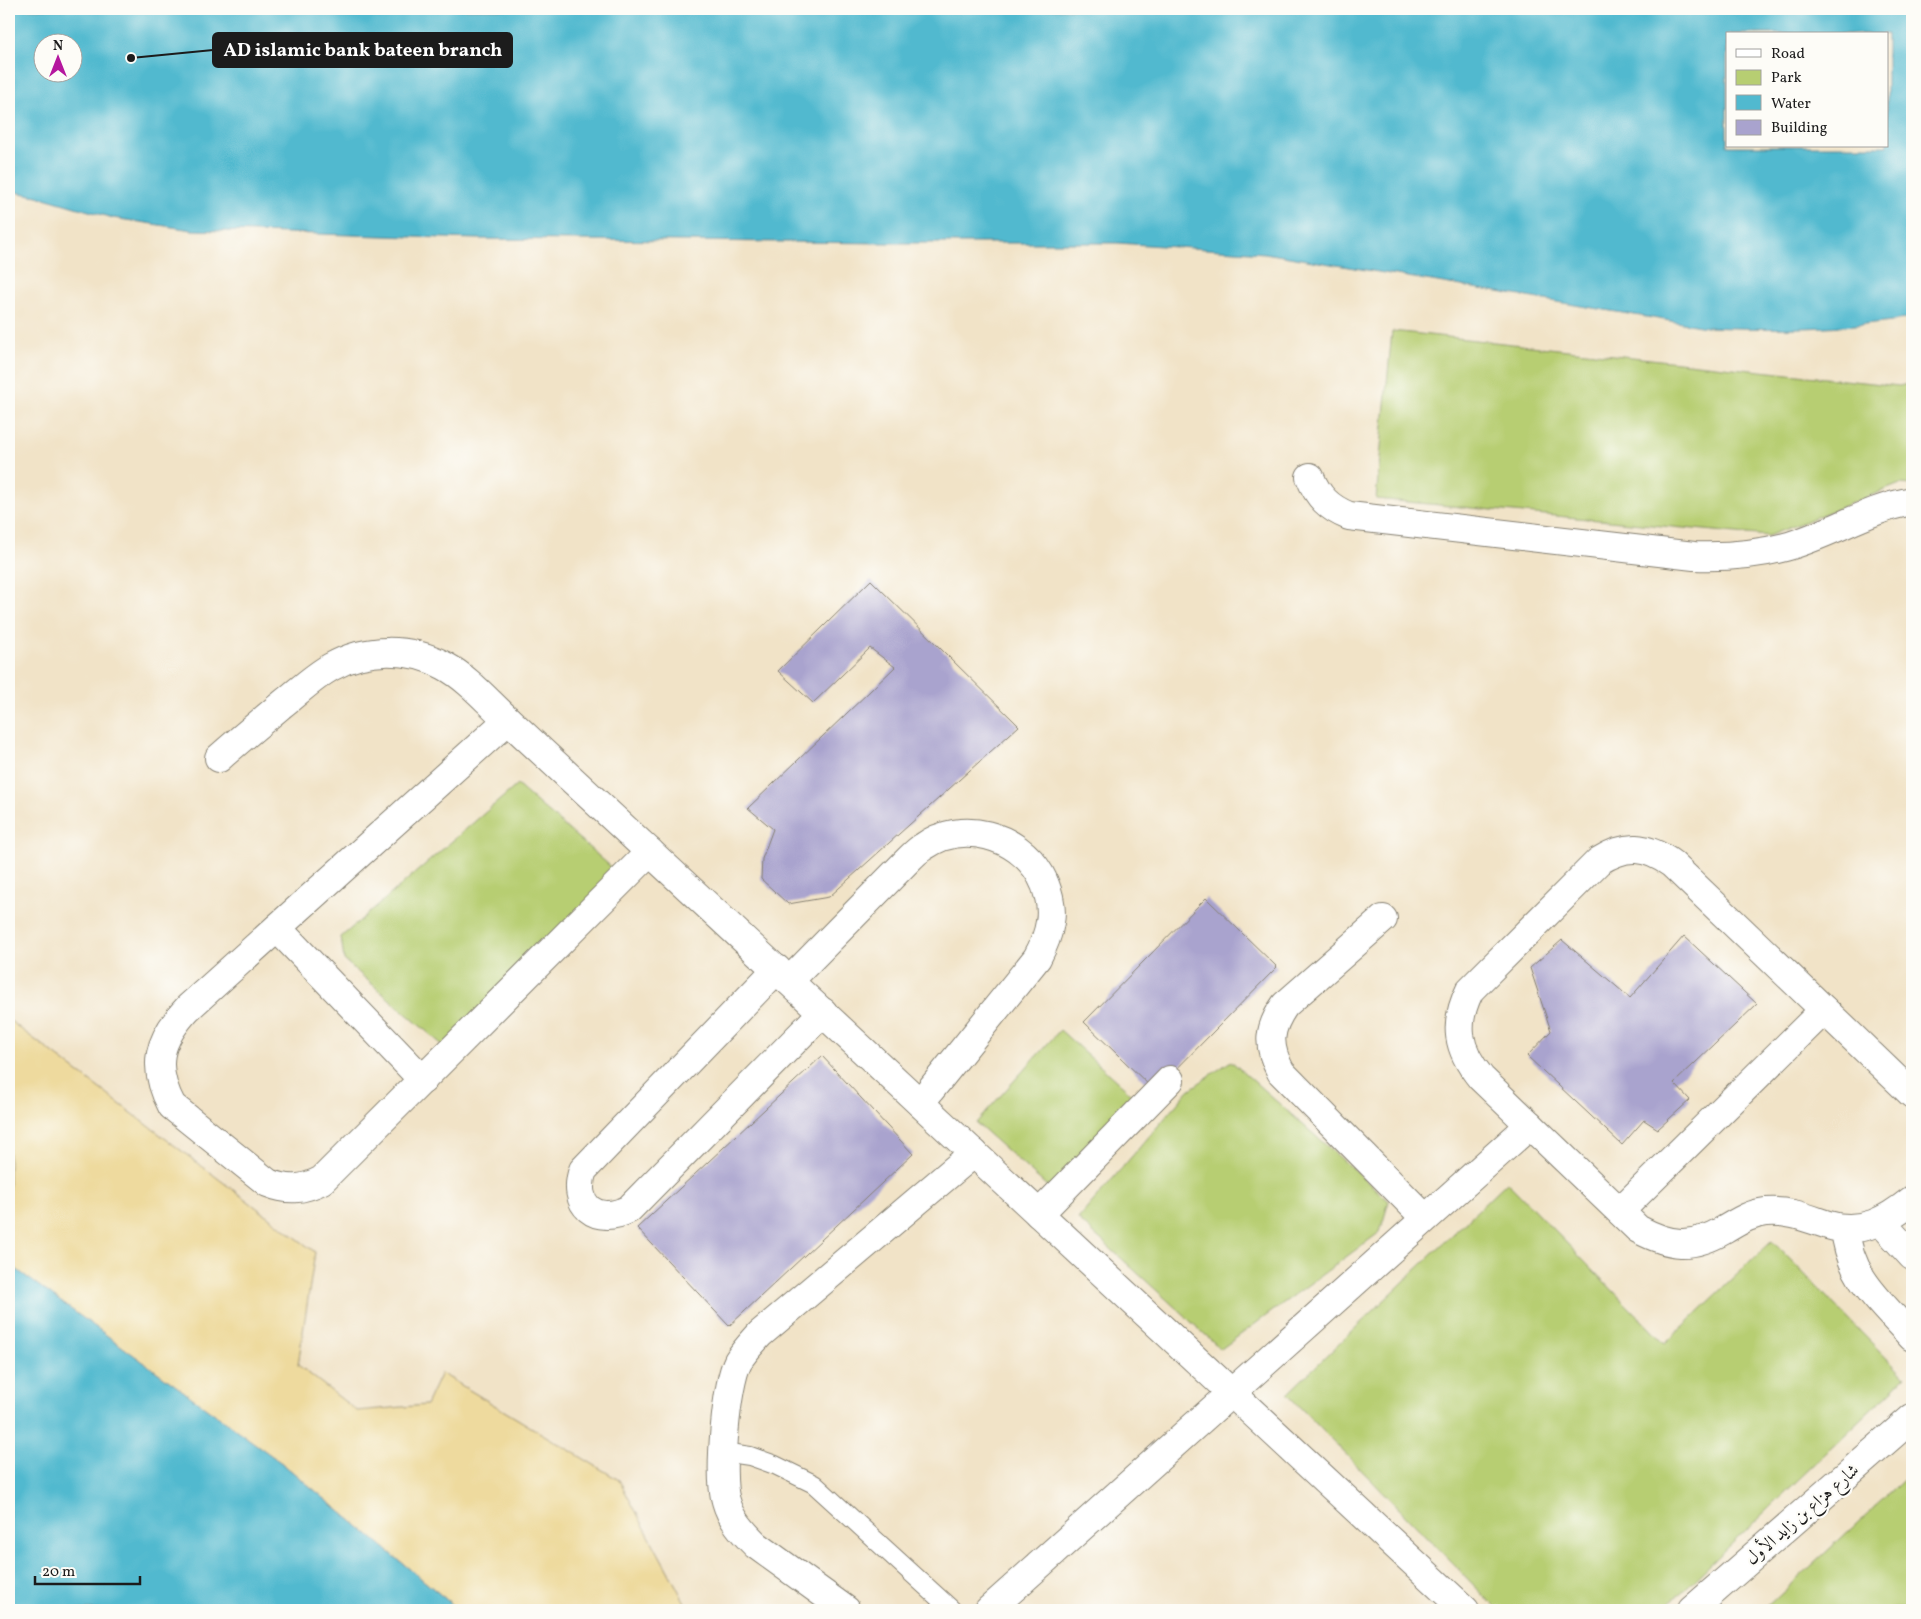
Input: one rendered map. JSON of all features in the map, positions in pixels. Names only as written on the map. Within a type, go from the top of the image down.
[{"type":"street","points":[[1310,477],[1315,491],[1324,502],[1335,511],[1348,516],[1694,556],[1725,557],[1787,546],[1885,508],[1912,501]]},
{"type":"street","points":[[219,758],[312,680],[331,666],[353,656],[376,652],[400,652],[423,656],[445,666],[464,680],[508,720],[1466,1610]]},
{"type":"street","points":[[508,720],[188,1008],[166,1036],[160,1054],[159,1072],[164,1090],[172,1106],[268,1183],[281,1188],[296,1190],[310,1187],[322,1180],[650,852]]},
{"type":"street","points":[[823,1012],[629,1210],[610,1216],[600,1215],[583,1202],[579,1192],[579,1181],[583,1170],[783,975],[924,846],[942,837],[962,833],[976,833],[1002,839],[1019,849],[1034,864],[1044,881],[1050,901],[1051,920],[1046,940],[1038,958],[920,1103]]},
{"type":"street","points":[[1912,1094],[1672,864],[1648,850],[1621,850],[1599,861],[1470,990],[1463,1004],[1460,1020],[1460,1037],[1463,1052],[1481,1078],[1638,1229],[1658,1239],[1672,1243],[1701,1241],[1749,1215],[1779,1211],[1798,1214],[1845,1228],[1864,1227],[1881,1222],[1912,1200]]},
{"type":"street","points":[[1383,919],[1286,1005],[1277,1017],[1272,1030],[1271,1045],[1274,1059],[1281,1072],[1426,1218]]},
{"type":"street","points":[[277,928],[423,1080]]},
{"type":"street","points":[[1620,1211],[1824,1010]]},
{"type":"street","points":[[1039,1214],[1170,1080]]},
{"type":"street","points":[[988,1610],[1530,1125]]},
{"type":"street","points":[[846,1610],[756,1545],[733,1518],[726,1502],[722,1485],[723,1452],[732,1377],[738,1361],[748,1347],[974,1153]]},
{"type":"street","points":[[1881,1222],[1912,1256]]},
{"type":"street","points":[[1845,1228],[1846,1243],[1856,1272],[1865,1285],[1912,1337]]},
{"type":"street","name":"شارع هزاع بن زايد الأول","points":[[1692,1610],[1912,1418]]},
{"type":"lane","points":[[723,1452],[750,1456],[775,1465],[814,1484],[952,1610]]},
{"type":"green space","points":[[1392,331],[1899,386],[1912,383],[1912,485],[1900,484],[1768,536],[1376,499]]},
{"type":"green space","points":[[517,785],[617,872],[447,1049],[344,960],[341,937]]},
{"type":"green space","points":[[1060,1030],[1141,1103],[1057,1195],[976,1123]]},
{"type":"green space","points":[[1231,1061],[1389,1201],[1380,1232],[1221,1349],[1078,1219],[1189,1090]]},
{"type":"green space","points":[[1507,1182],[1665,1344],[1772,1241],[1905,1377],[1663,1610],[1498,1610],[1287,1394]]},
{"type":"green space","points":[[1912,1472],[1912,1610],[1764,1610]]},
{"type":"sand","points":[[9,1020],[315,1252],[298,1365],[357,1411],[426,1405],[441,1373],[619,1480],[689,1610],[459,1610],[283,1464],[9,1264]]},
{"type":"water","points":[[9,9],[1912,9],[1912,318],[1886,322],[1783,328],[1706,327],[1265,253],[1118,243],[476,239],[192,230],[113,218],[37,196],[9,191]]},
{"type":"water","points":[[9,1264],[283,1464],[459,1610],[9,1610]]},
{"type":"building","points":[[871,580],[1019,726],[829,897],[788,904],[761,879],[762,859],[773,829],[748,808],[895,667],[870,648],[813,703],[778,671]]},
{"type":"building","points":[[1206,898],[1277,967],[1155,1091],[1084,1022]]},
{"type":"building","points":[[1684,936],[1757,1004],[1674,1083],[1690,1100],[1658,1129],[1644,1120],[1622,1145],[1527,1056],[1551,1031],[1530,968],[1562,940],[1630,998]]},
{"type":"building","points":[[822,1056],[913,1154],[729,1326],[637,1228]]},
{"type":"place","name":"AD islamic bank bateen branch","points":[[131,58]]}]
